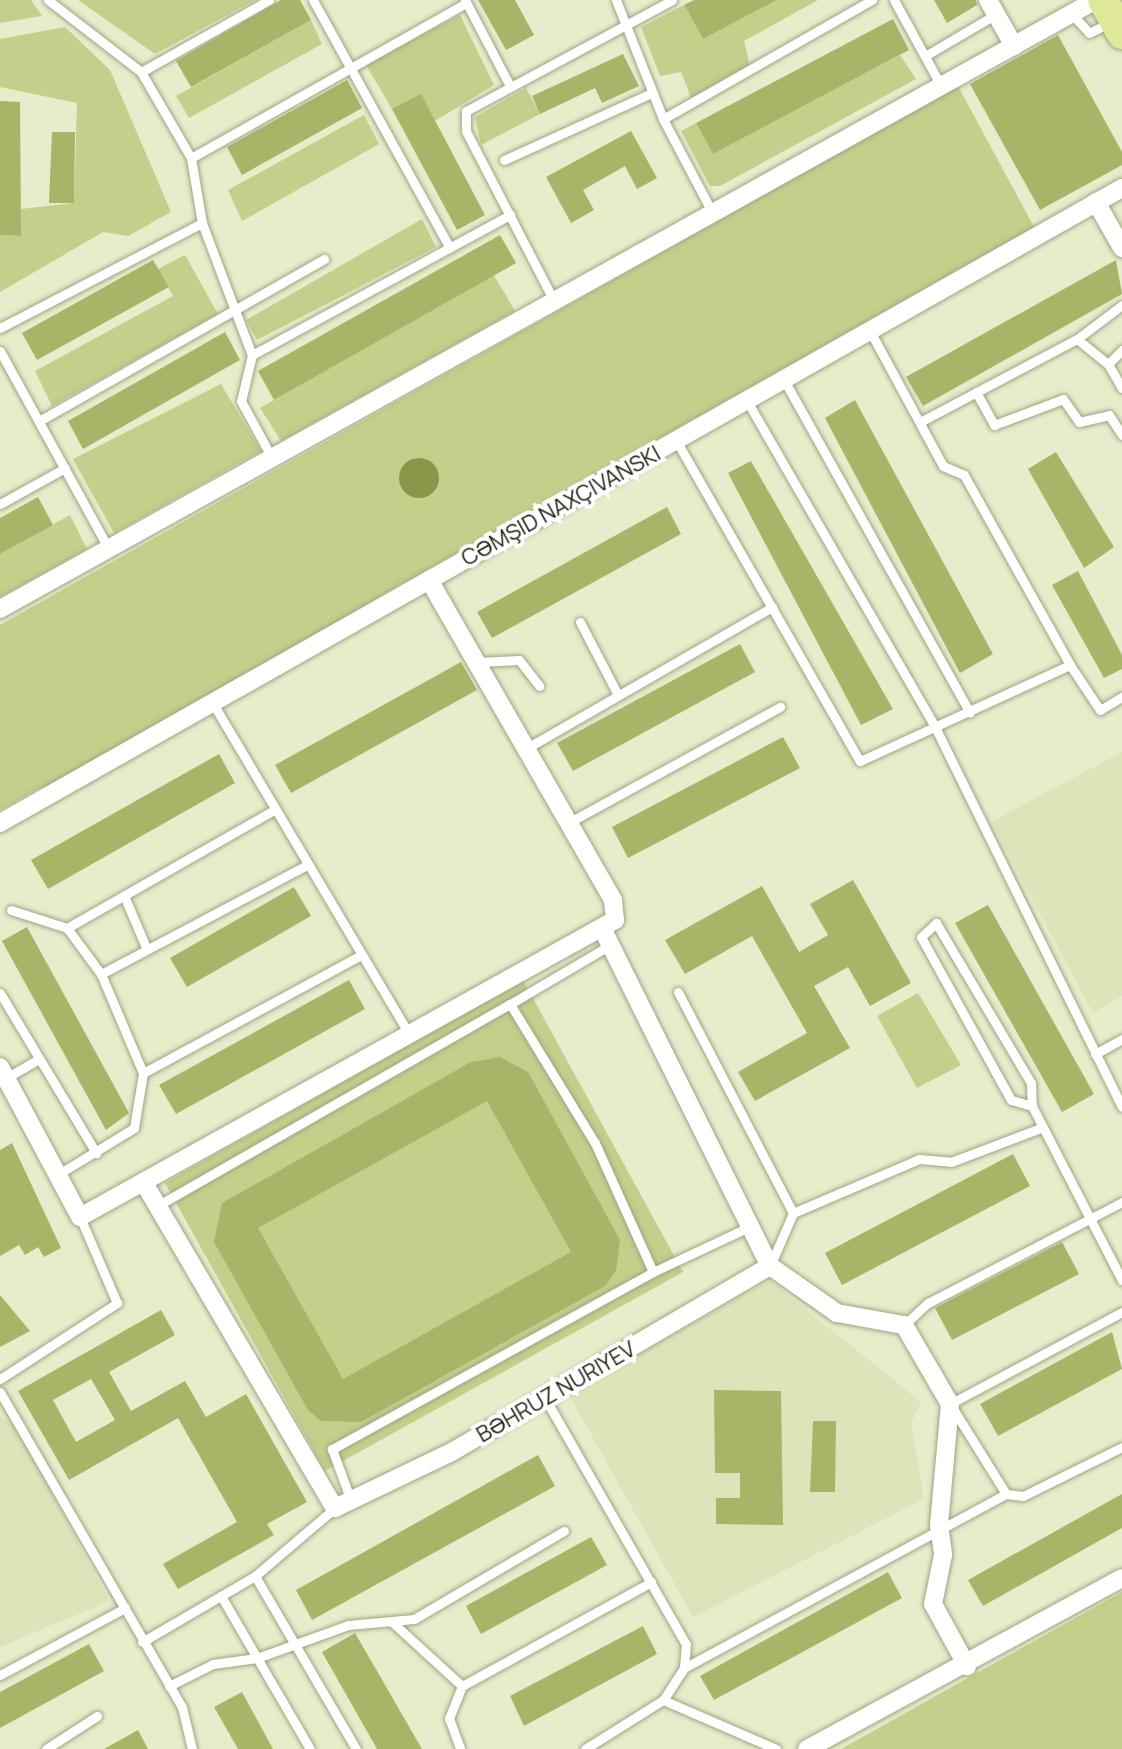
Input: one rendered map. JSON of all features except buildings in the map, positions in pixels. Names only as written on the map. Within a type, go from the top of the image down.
[{"type":"street","points":[[992,7],[1014,46]]},
{"type":"street","points":[[0,609],[1072,14],[1109,13]]},
{"type":"street","points":[[0,823],[1122,188]]},
{"type":"street","points":[[1096,202],[1122,248]]},
{"type":"street","points":[[2,1076],[80,1217],[602,928],[618,911],[429,580]]},
{"type":"street","points":[[602,928],[770,1266],[837,1313],[904,1325],[950,1404],[939,1525],[943,1555],[933,1604],[967,1666]]},
{"type":"street","points":[[144,1183],[343,1504]]},
{"type":"street","name":"BƏHRUZ NURIYEV","points":[[343,1504],[546,1400],[770,1266]]},
{"type":"street","points":[[807,1749],[967,1666],[1122,1578]]},
{"type":"lane","points":[[48,0],[141,72],[191,158],[202,223],[231,314],[252,355],[241,401],[272,458]]},
{"type":"lane","points":[[141,72],[269,0]]},
{"type":"lane","points":[[313,0],[450,248]]},
{"type":"lane","points":[[616,0],[629,24],[663,119],[712,212]]},
{"type":"lane","points":[[554,301],[463,121],[466,111],[672,0]]},
{"type":"lane","points":[[663,119],[872,0]]},
{"type":"lane","points":[[894,0],[941,86]]},
{"type":"lane","points":[[191,158],[465,1],[510,86]]},
{"type":"lane","points":[[925,56],[992,7]]},
{"type":"lane","points":[[1072,14],[1089,33],[1109,13]]},
{"type":"lane","points":[[504,160],[652,93]]},
{"type":"lane","points":[[252,355],[510,215]]},
{"type":"lane","points":[[0,328],[202,223]]},
{"type":"lane","points":[[39,421],[324,259]]},
{"type":"lane","points":[[920,422],[1077,339],[1122,305]]},
{"type":"lane","points":[[870,331],[943,466],[964,475],[1070,665],[1100,710],[1122,697]]},
{"type":"lane","points":[[1077,339],[1108,364],[1122,388]]},
{"type":"lane","points":[[1108,364],[1122,350]]},
{"type":"lane","points":[[0,351],[109,549]]},
{"type":"lane","points":[[784,380],[970,713]]},
{"type":"lane","points":[[976,392],[994,425],[1063,399],[1079,422],[1109,415],[1122,435]]},
{"type":"lane","points":[[747,401],[936,729],[1122,1107]]},
{"type":"lane","points":[[677,442],[860,761],[936,729],[1070,665]]},
{"type":"lane","points":[[0,504],[65,468]]},
{"type":"lane","points":[[527,748],[772,607]]},
{"type":"lane","points":[[580,622],[618,695]]},
{"type":"lane","points":[[478,662],[519,660],[539,686]]},
{"type":"lane","points":[[212,702],[410,1036]]},
{"type":"lane","points":[[568,823],[780,707]]},
{"type":"lane","points":[[67,928],[125,898],[274,810]]},
{"type":"lane","points":[[101,974],[145,945],[307,865]]},
{"type":"lane","points":[[125,898],[145,945]]},
{"type":"lane","points":[[11,910],[67,928],[101,974],[138,1045],[143,1073],[134,1128],[57,1175]]},
{"type":"lane","points":[[1032,1106],[1011,1100],[921,937],[936,923],[1031,1083],[1032,1106],[1122,1280]]},
{"type":"lane","points":[[157,1206],[612,944]]},
{"type":"lane","points":[[143,1073],[361,955]]},
{"type":"lane","points":[[678,992],[793,1213]]},
{"type":"lane","points":[[0,993],[96,1153]]},
{"type":"lane","points":[[510,1004],[595,1143],[653,1272]]},
{"type":"lane","points":[[1095,1054],[1122,1039]]},
{"type":"lane","points":[[2,1076],[39,1059]]},
{"type":"lane","points":[[770,1266],[793,1213],[919,1159],[951,1162],[1043,1127]]},
{"type":"lane","points":[[904,1325],[928,1303],[1122,1202]]},
{"type":"lane","points":[[0,1379],[117,1303],[80,1217]]},
{"type":"lane","points":[[142,1642],[255,1576],[343,1504],[332,1449],[653,1272],[752,1226]]},
{"type":"lane","points":[[1006,1494],[950,1404],[1122,1312]]},
{"type":"lane","points":[[0,1392],[169,1686],[192,1749]]},
{"type":"lane","points":[[546,1400],[686,1644],[684,1668]]},
{"type":"lane","points":[[585,1749],[663,1700],[684,1668],[939,1525],[1006,1494],[1023,1496],[1122,1447]]},
{"type":"lane","points":[[169,1686],[213,1664],[257,1658],[348,1625],[414,1619],[564,1531]]},
{"type":"lane","points":[[255,1576],[356,1749]]},
{"type":"lane","points":[[460,1749],[449,1718],[462,1686],[651,1582]]},
{"type":"lane","points":[[221,1596],[310,1749]]},
{"type":"lane","points":[[0,1675],[125,1608]]},
{"type":"lane","points":[[392,1622],[462,1686]]},
{"type":"lane","points":[[663,1700],[776,1749]]},
{"type":"lane","points":[[46,1749],[97,1716]]},
{"type":"shaded area","points":[[0,0],[31,0],[42,16],[0,23]]},
{"type":"shaded area","points":[[78,0],[255,0],[155,54]]},
{"type":"shaded area","points":[[777,0],[818,0],[744,41],[751,70],[692,100],[681,72],[660,76],[641,27],[684,5],[703,39]]},
{"type":"shaded area","points":[[460,15],[494,85],[435,121],[392,109],[366,65]]},
{"type":"shaded area","points":[[311,20],[322,44],[189,118],[176,96]]},
{"type":"shaded area","points":[[65,27],[110,70],[171,212],[128,236],[103,232],[0,292],[0,235],[21,236],[21,209],[74,203],[77,103],[0,87],[0,39]]},
{"type":"shaded area","points":[[900,55],[916,79],[720,186],[710,186],[681,131],[696,123],[713,154]]},
{"type":"shaded area","points":[[958,86],[1034,227],[389,591],[71,783],[41,787],[0,810],[0,625]]},
{"type":"shaded area","points":[[526,88],[540,114],[481,145],[475,117]]},
{"type":"shaded area","points":[[364,115],[379,144],[242,221],[228,190]]},
{"type":"shaded area","points":[[422,219],[436,247],[257,340],[246,320]]},
{"type":"shaded area","points":[[185,255],[218,314],[52,406],[35,371],[173,296],[158,269]]},
{"type":"shaded area","points":[[494,275],[515,311],[281,441],[260,408]]},
{"type":"shaded area","points":[[221,384],[261,451],[114,533],[73,459]]},
{"type":"shaded area","points":[[419,458],[433,464],[439,478],[433,492],[419,498],[405,492],[399,478],[405,464]]},
{"type":"shaded area","points":[[70,515],[87,549],[0,597],[0,554]]},
{"type":"shaded area","points":[[1122,752],[1122,996],[1093,1013],[991,822]]},
{"type":"shaded area","points":[[523,980],[683,1272],[325,1471],[165,1183]]},
{"type":"shaded area","points":[[918,993],[961,1065],[917,1088],[877,1016]]},
{"type":"shaded area","points":[[769,1280],[921,1402],[911,1423],[924,1499],[693,1617],[569,1395]]},
{"type":"shaded area","points":[[0,1416],[17,1427],[109,1601],[0,1647]]},
{"type":"shaded area","points":[[1122,1592],[1122,1749],[841,1749]]}]
